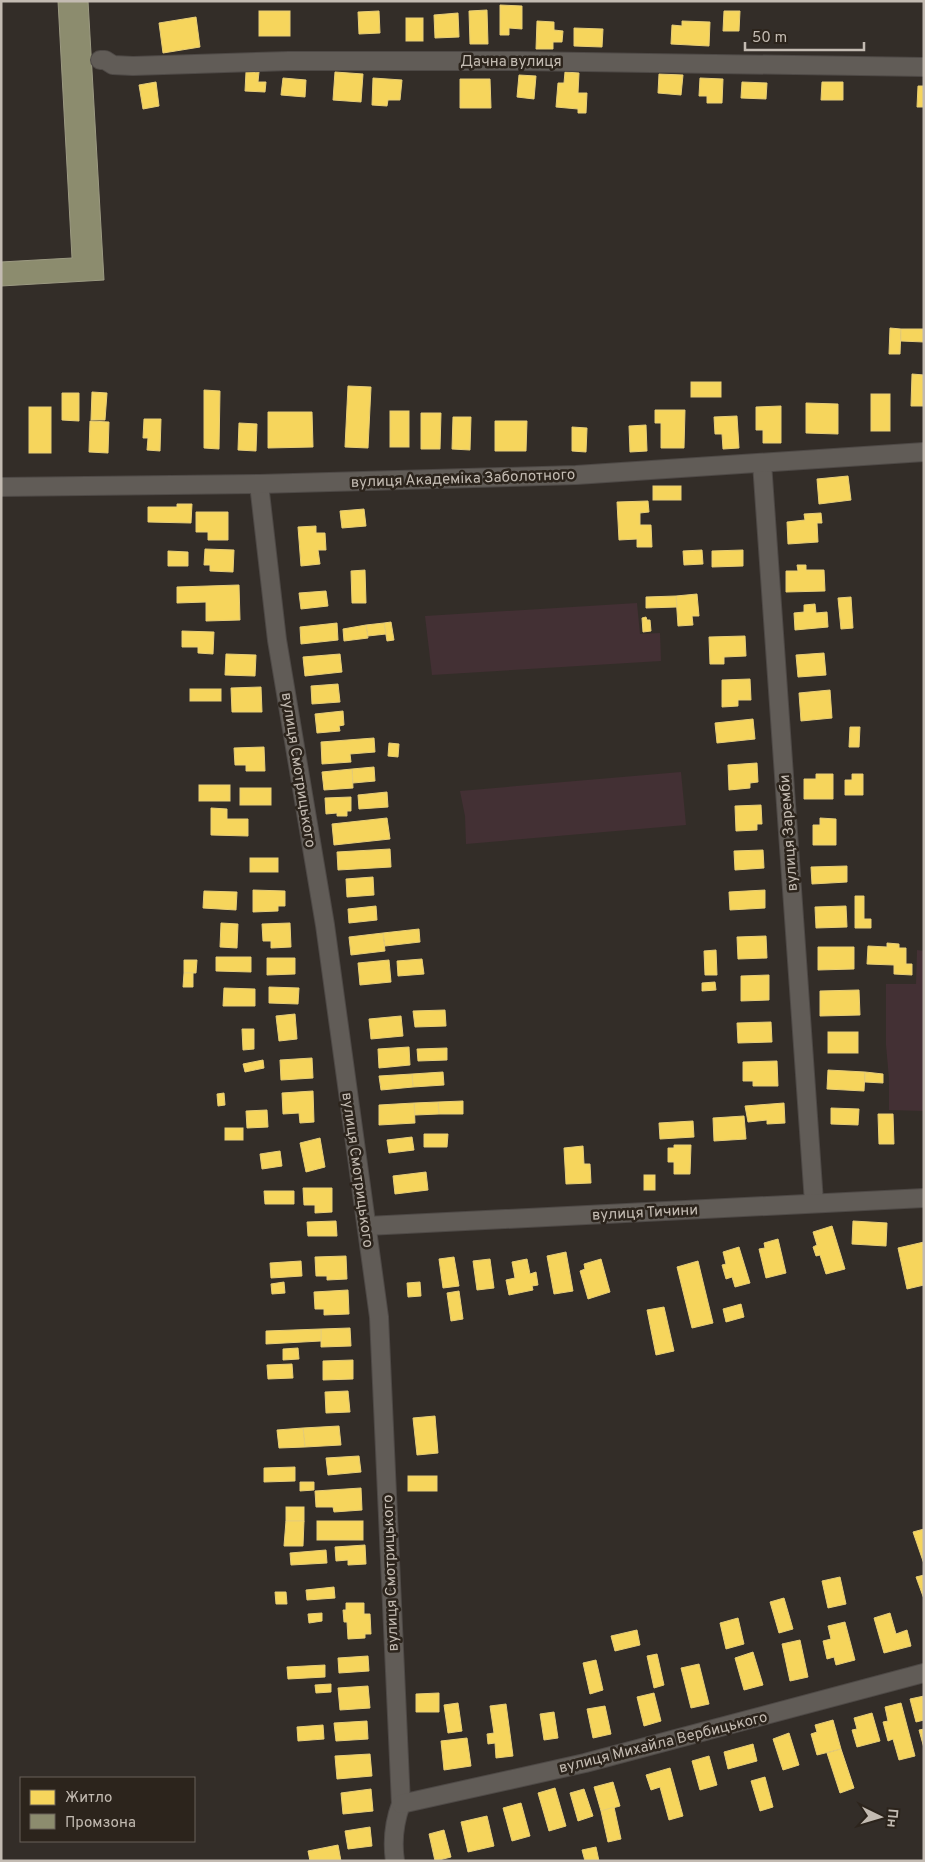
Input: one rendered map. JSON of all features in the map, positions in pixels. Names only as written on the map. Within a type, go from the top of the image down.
[{"type":"street","name":"Дачна вулиця","points":[[100,60],[105,60],[113,65],[133,66],[289,62],[520,61],[924,67]]},
{"type":"street","name":"вулиця Академіка Заболотного","points":[[1,487],[259,484],[576,475],[924,452]]},
{"type":"street","name":"вулиця Заремби","points":[[762,463],[814,1202]]},
{"type":"street","name":"вулиця Смотрицького","points":[[259,484],[277,640],[325,924],[379,1317],[401,1804],[393,1842],[395,1861]]},
{"type":"street","name":"вулиця Тичини","points":[[367,1226],[814,1202],[924,1198]]},
{"type":"street","name":"вулиця Михайла Вербицького","points":[[401,1804],[585,1763],[924,1674]]},
{"type":"shaded area","points":[[637,603],[640,634],[660,633],[661,661],[432,675],[425,616]]},
{"type":"shaded area","points":[[681,772],[686,825],[466,844],[465,816],[460,791]]},
{"type":"shaded area","points":[[917,950],[924,951],[924,1111],[889,1110],[886,984],[916,984]]},
{"type":"building: Житло","points":[[500,5],[522,6],[522,29],[509,28],[509,35],[500,35]]},
{"type":"building: Житло","points":[[487,10],[488,44],[470,44],[469,11]]},
{"type":"building: Житло","points":[[259,11],[290,11],[290,36],[259,36]]},
{"type":"building: Житло","points":[[379,11],[380,33],[359,34],[358,12]]},
{"type":"building: Житло","points":[[724,11],[740,11],[739,31],[723,31]]},
{"type":"building: Житло","points":[[458,13],[459,37],[435,38],[434,15]]},
{"type":"building: Житло","points":[[196,17],[200,47],[163,53],[159,23]]},
{"type":"building: Житло","points":[[406,18],[423,18],[423,41],[406,41]]},
{"type":"building: Житло","points":[[537,21],[554,22],[554,30],[563,31],[562,42],[553,42],[553,49],[536,49]]},
{"type":"building: Житло","points":[[682,21],[710,22],[709,46],[671,44],[672,25],[682,26]]},
{"type":"building: Житло","points":[[574,28],[603,29],[602,47],[574,46]]},
{"type":"building: Житло","points":[[246,72],[259,72],[258,82],[266,82],[265,92],[245,91]]},
{"type":"building: Житло","points":[[335,72],[363,74],[361,102],[333,100]]},
{"type":"building: Житло","points":[[565,72],[579,73],[578,93],[587,93],[586,113],[578,113],[578,109],[556,107],[558,83],[564,83]]},
{"type":"building: Житло","points":[[659,74],[683,75],[681,95],[658,93]]},
{"type":"building: Житло","points":[[519,75],[536,76],[534,99],[517,97]]},
{"type":"building: Житло","points":[[283,78],[306,80],[305,97],[281,95]]},
{"type":"building: Житло","points":[[373,78],[402,80],[400,100],[388,100],[387,106],[372,105]]},
{"type":"building: Житло","points":[[700,78],[723,79],[722,103],[707,103],[707,96],[699,96]]},
{"type":"building: Житло","points":[[460,79],[490,79],[491,108],[460,108]]},
{"type":"building: Житло","points":[[156,82],[159,106],[143,109],[139,85]]},
{"type":"building: Житло","points":[[742,82],[767,83],[766,99],[741,98]]},
{"type":"building: Житло","points":[[822,82],[843,82],[843,100],[821,100]]},
{"type":"building: Житло","points":[[918,86],[924,86],[924,107],[917,107]]},
{"type":"building: Житло","points":[[890,328],[901,329],[900,354],[889,354]]},
{"type":"building: Житло","points":[[901,329],[924,329],[924,342],[901,341]]},
{"type":"building: Житло","points":[[912,374],[924,375],[924,406],[911,406]]},
{"type":"building: Житло","points":[[691,382],[721,382],[721,397],[691,397]]},
{"type":"building: Житло","points":[[348,386],[371,387],[368,448],[345,447]]},
{"type":"building: Житло","points":[[204,390],[220,391],[219,449],[204,448]]},
{"type":"building: Житло","points":[[92,392],[107,393],[105,420],[91,420]]},
{"type":"building: Житло","points":[[62,393],[79,393],[79,421],[62,420]]},
{"type":"building: Житло","points":[[871,394],[890,394],[890,431],[871,431]]},
{"type":"building: Житло","points":[[806,403],[838,404],[838,434],[806,433]]},
{"type":"building: Житло","points":[[781,406],[781,443],[763,443],[763,430],[756,430],[756,407]]},
{"type":"building: Житло","points":[[29,407],[51,407],[51,453],[29,453]]},
{"type":"building: Житло","points":[[655,410],[685,410],[684,448],[661,448],[661,423],[655,423]]},
{"type":"building: Житло","points":[[390,411],[409,411],[409,447],[390,447]]},
{"type":"building: Житло","points":[[268,412],[312,412],[313,447],[268,448]]},
{"type":"building: Житло","points":[[421,413],[441,413],[440,449],[421,449]]},
{"type":"building: Житло","points":[[737,416],[739,448],[723,449],[722,434],[715,434],[714,417]]},
{"type":"building: Житло","points":[[453,417],[471,417],[470,450],[452,449]]},
{"type":"building: Житло","points":[[144,419],[161,419],[160,451],[147,450],[148,438],[143,438]]},
{"type":"building: Житло","points":[[90,421],[109,422],[108,453],[89,452]]},
{"type":"building: Житло","points":[[495,421],[527,421],[526,451],[495,451]]},
{"type":"building: Житло","points":[[239,423],[257,424],[256,451],[238,450]]},
{"type":"building: Житло","points":[[646,425],[647,451],[630,452],[629,426]]},
{"type":"building: Житло","points":[[572,427],[587,428],[586,452],[572,451]]},
{"type":"building: Житло","points":[[848,476],[851,500],[819,504],[817,479]]},
{"type":"building: Житло","points":[[653,486],[681,486],[681,500],[653,500]]},
{"type":"building: Житло","points":[[648,501],[649,512],[640,513],[640,525],[651,525],[652,547],[637,547],[637,539],[619,540],[617,502]]},
{"type":"building: Житло","points":[[177,504],[192,504],[191,523],[148,522],[148,507],[177,507]]},
{"type":"building: Житло","points":[[364,509],[366,526],[342,528],[340,511]]},
{"type":"building: Житло","points":[[196,512],[228,512],[228,540],[208,540],[208,532],[196,532]]},
{"type":"building: Житло","points":[[821,513],[822,523],[817,523],[818,542],[788,544],[787,522],[805,520],[804,514]]},
{"type":"building: Житло","points":[[316,526],[316,533],[325,533],[326,550],[318,550],[320,564],[301,566],[298,527]]},
{"type":"building: Житло","points":[[205,549],[234,550],[233,572],[210,571],[210,565],[204,565]]},
{"type":"building: Житло","points":[[702,550],[703,564],[684,565],[683,551]]},
{"type":"building: Житло","points":[[743,550],[743,566],[712,567],[712,551]]},
{"type":"building: Житло","points":[[168,551],[188,552],[188,566],[168,566]]},
{"type":"building: Житло","points":[[797,565],[806,565],[806,570],[824,570],[825,591],[786,592],[786,571],[798,571]]},
{"type":"building: Житло","points":[[365,570],[366,603],[352,603],[351,571]]},
{"type":"building: Житло","points":[[239,585],[240,620],[206,621],[206,602],[177,603],[177,587]]},
{"type":"building: Житло","points":[[326,591],[328,606],[301,609],[299,593]]},
{"type":"building: Житло","points":[[697,594],[699,616],[692,616],[693,625],[678,626],[676,596]]},
{"type":"building: Житло","points":[[676,596],[677,607],[646,608],[646,597]]},
{"type":"building: Житло","points":[[851,597],[853,628],[841,629],[838,598]]},
{"type":"building: Житло","points":[[815,604],[816,613],[827,612],[828,627],[795,630],[794,613],[804,612],[804,605]]},
{"type":"building: Житло","points":[[646,617],[647,620],[650,620],[651,631],[643,632],[642,618]]},
{"type":"building: Житло","points":[[391,622],[394,640],[387,641],[384,623]]},
{"type":"building: Житло","points":[[337,623],[338,640],[301,644],[300,627]]},
{"type":"building: Житло","points":[[384,623],[386,634],[368,636],[366,625]]},
{"type":"building: Житло","points":[[366,625],[368,638],[344,641],[343,629]]},
{"type":"building: Житло","points":[[182,631],[214,632],[213,654],[198,653],[198,647],[182,647]]},
{"type":"building: Житло","points":[[745,636],[746,656],[724,657],[724,664],[710,664],[709,637]]},
{"type":"building: Житло","points":[[824,653],[826,675],[798,677],[796,655]]},
{"type":"building: Житло","points":[[226,654],[256,655],[255,676],[225,675]]},
{"type":"building: Житло","points":[[340,654],[342,672],[305,676],[303,657]]},
{"type":"building: Житло","points":[[750,679],[751,700],[738,700],[738,706],[722,707],[722,680]]},
{"type":"building: Житло","points":[[338,684],[340,702],[312,704],[311,686]]},
{"type":"building: Житло","points":[[261,687],[262,712],[232,712],[231,688]]},
{"type":"building: Житло","points":[[190,689],[221,689],[221,701],[190,701]]},
{"type":"building: Житло","points":[[830,690],[832,718],[801,721],[799,693]]},
{"type":"building: Житло","points":[[343,711],[344,725],[339,726],[340,731],[317,733],[315,714]]},
{"type":"building: Житло","points":[[753,719],[755,739],[717,743],[715,723]]},
{"type":"building: Житло","points":[[850,727],[860,727],[859,747],[849,747]]},
{"type":"building: Житло","points":[[374,738],[375,752],[350,754],[351,762],[322,764],[321,742]]},
{"type":"building: Житло","points":[[389,743],[399,744],[398,757],[388,756]]},
{"type":"building: Житло","points":[[264,747],[265,771],[246,771],[246,765],[235,765],[234,748]]},
{"type":"building: Житло","points":[[757,763],[758,782],[750,783],[750,788],[729,790],[728,765]]},
{"type":"building: Житло","points":[[374,767],[375,781],[353,783],[352,769]]},
{"type":"building: Житло","points":[[352,769],[353,788],[324,790],[322,772]]},
{"type":"building: Житло","points":[[816,774],[833,774],[833,799],[804,799],[804,779],[816,779]]},
{"type":"building: Житло","points":[[852,774],[863,774],[863,795],[845,795],[845,780],[852,780]]},
{"type":"building: Житло","points":[[199,785],[230,785],[230,801],[199,801]]},
{"type":"building: Житло","points":[[240,788],[271,788],[271,805],[240,805]]},
{"type":"building: Житло","points":[[387,792],[388,807],[359,809],[358,795]]},
{"type":"building: Житло","points":[[351,797],[351,811],[347,811],[347,816],[337,816],[337,813],[326,814],[325,798]]},
{"type":"building: Житло","points":[[761,805],[762,824],[757,824],[757,830],[736,831],[735,806]]},
{"type":"building: Житло","points":[[211,808],[227,809],[227,819],[248,819],[248,836],[211,835]]},
{"type":"building: Житло","points":[[387,818],[390,839],[334,845],[332,824]]},
{"type":"building: Житло","points":[[820,818],[836,819],[836,845],[813,845],[813,825],[820,825]]},
{"type":"building: Житло","points":[[390,849],[391,867],[338,870],[337,852]]},
{"type":"building: Житло","points":[[763,850],[764,868],[735,870],[734,851]]},
{"type":"building: Житло","points":[[250,858],[278,858],[278,872],[250,872]]},
{"type":"building: Житло","points":[[847,866],[847,882],[812,884],[811,867]]},
{"type":"building: Житло","points":[[373,877],[374,895],[347,897],[346,879]]},
{"type":"building: Житло","points":[[253,890],[285,891],[285,906],[278,906],[278,911],[253,912]]},
{"type":"building: Житло","points":[[765,890],[765,908],[730,910],[729,892]]},
{"type":"building: Житло","points":[[204,891],[237,892],[236,910],[203,908]]},
{"type":"building: Житло","points":[[855,896],[864,896],[864,919],[871,919],[871,928],[855,928]]},
{"type":"building: Житло","points":[[376,906],[377,920],[349,923],[348,909]]},
{"type":"building: Житло","points":[[846,906],[847,927],[816,928],[815,907]]},
{"type":"building: Житло","points":[[221,923],[238,924],[237,948],[220,947]]},
{"type":"building: Житло","points":[[290,923],[291,947],[271,948],[271,941],[263,941],[262,924]]},
{"type":"building: Житло","points":[[419,929],[420,942],[385,946],[383,933]]},
{"type":"building: Житло","points":[[383,933],[385,951],[351,955],[349,937]]},
{"type":"building: Житло","points":[[766,936],[767,958],[738,959],[737,937]]},
{"type":"building: Житло","points":[[887,943],[899,944],[899,948],[906,948],[906,964],[912,964],[912,975],[894,974],[894,965],[867,964],[868,946],[887,947]]},
{"type":"building: Житло","points":[[818,947],[854,947],[854,969],[818,970]]},
{"type":"building: Житло","points":[[716,950],[717,975],[705,975],[704,951]]},
{"type":"building: Житло","points":[[216,957],[251,957],[251,972],[216,971]]},
{"type":"building: Житло","points":[[267,958],[295,958],[295,974],[267,975]]},
{"type":"building: Житло","points":[[422,959],[424,974],[398,976],[397,961]]},
{"type":"building: Житло","points":[[184,960],[197,960],[196,973],[184,973]]},
{"type":"building: Житло","points":[[389,960],[391,982],[360,985],[358,963]]},
{"type":"building: Житло","points":[[184,973],[193,973],[193,987],[183,987]]},
{"type":"building: Житло","points":[[769,975],[769,1000],[741,1001],[741,976]]},
{"type":"building: Житло","points":[[715,982],[716,990],[702,991],[702,983]]},
{"type":"building: Житло","points":[[269,987],[299,988],[298,1004],[269,1003]]},
{"type":"building: Житло","points":[[224,988],[255,989],[255,1006],[223,1006]]},
{"type":"building: Житло","points":[[859,990],[860,1015],[820,1016],[820,991]]},
{"type":"building: Житло","points":[[445,1010],[446,1026],[415,1027],[413,1011]]},
{"type":"building: Житло","points":[[295,1014],[297,1039],[279,1041],[276,1016]]},
{"type":"building: Житло","points":[[401,1016],[403,1036],[371,1039],[369,1019]]},
{"type":"building: Житло","points":[[771,1022],[772,1042],[738,1043],[737,1023]]},
{"type":"building: Житло","points":[[242,1029],[254,1029],[254,1049],[243,1050]]},
{"type":"building: Житло","points":[[828,1032],[858,1032],[858,1053],[828,1053]]},
{"type":"building: Житло","points":[[409,1047],[410,1065],[379,1068],[378,1049]]},
{"type":"building: Житло","points":[[447,1048],[447,1060],[418,1061],[417,1049]]},
{"type":"building: Житло","points":[[312,1058],[313,1078],[281,1080],[280,1060]]},
{"type":"building: Житло","points":[[263,1060],[264,1068],[245,1072],[243,1064]]},
{"type":"building: Житло","points":[[777,1061],[778,1086],[753,1086],[753,1081],[743,1081],[743,1062]]},
{"type":"building: Житло","points":[[828,1070],[865,1072],[864,1091],[827,1089]]},
{"type":"building: Житло","points":[[443,1072],[444,1085],[413,1087],[412,1074]]},
{"type":"building: Житло","points":[[865,1072],[883,1074],[883,1083],[865,1082]]},
{"type":"building: Житло","points":[[412,1074],[413,1087],[381,1090],[379,1076]]},
{"type":"building: Житло","points":[[313,1091],[314,1122],[300,1123],[299,1113],[283,1114],[282,1093]]},
{"type":"building: Житло","points":[[224,1093],[225,1105],[218,1106],[217,1094]]},
{"type":"building: Житло","points":[[463,1101],[463,1114],[439,1114],[438,1102]]},
{"type":"building: Житло","points":[[438,1102],[439,1114],[415,1115],[414,1103]]},
{"type":"building: Житло","points":[[414,1103],[415,1123],[379,1125],[379,1105]]},
{"type":"building: Житло","points":[[784,1103],[785,1123],[767,1124],[767,1120],[748,1122],[745,1106]]},
{"type":"building: Житло","points":[[831,1108],[859,1109],[858,1125],[831,1124]]},
{"type":"building: Житло","points":[[267,1110],[268,1127],[247,1128],[246,1111]]},
{"type":"building: Житло","points":[[878,1114],[893,1114],[894,1144],[879,1144]]},
{"type":"building: Житло","points":[[744,1116],[746,1139],[714,1141],[713,1118]]},
{"type":"building: Житло","points":[[693,1121],[694,1137],[660,1139],[659,1123]]},
{"type":"building: Житло","points":[[225,1128],[243,1128],[243,1140],[225,1140]]},
{"type":"building: Житло","points":[[424,1134],[448,1134],[447,1147],[424,1147]]},
{"type":"building: Житло","points":[[412,1137],[414,1150],[389,1153],[387,1140]]},
{"type":"building: Житло","points":[[320,1138],[325,1167],[306,1172],[300,1143]]},
{"type":"building: Житло","points":[[674,1145],[691,1145],[690,1174],[674,1174],[674,1162],[668,1162],[668,1148],[674,1148]]},
{"type":"building: Житло","points":[[583,1146],[584,1164],[590,1164],[591,1183],[566,1184],[564,1148]]},
{"type":"building: Житло","points":[[280,1151],[282,1166],[262,1169],[260,1154]]},
{"type":"building: Житло","points":[[426,1172],[428,1190],[395,1194],[393,1176]]},
{"type":"building: Житло","points":[[644,1175],[655,1175],[655,1190],[644,1190]]},
{"type":"building: Житло","points":[[303,1188],[332,1188],[332,1212],[315,1213],[315,1205],[304,1205]]},
{"type":"building: Житло","points":[[264,1191],[294,1191],[294,1204],[265,1204]]},
{"type":"building: Житло","points":[[336,1221],[337,1236],[308,1236],[307,1222]]},
{"type":"building: Житло","points":[[853,1221],[887,1223],[886,1246],[852,1244]]},
{"type":"building: Житло","points":[[832,1226],[845,1269],[826,1274],[820,1255],[816,1256],[813,1247],[817,1245],[813,1232]]},
{"type":"building: Житло","points":[[778,1239],[786,1273],[766,1278],[759,1249],[765,1248],[764,1243]]},
{"type":"building: Житло","points":[[924,1242],[924,1285],[907,1289],[898,1248]]},
{"type":"building: Житло","points":[[739,1247],[750,1283],[735,1287],[732,1277],[726,1279],[722,1265],[726,1264],[723,1252]]},
{"type":"building: Житло","points":[[566,1252],[573,1291],[554,1294],[547,1256]]},
{"type":"building: Житло","points":[[346,1256],[347,1279],[327,1280],[327,1276],[316,1276],[315,1257]]},
{"type":"building: Житло","points":[[454,1257],[459,1286],[443,1288],[439,1259]]},
{"type":"building: Житло","points":[[490,1259],[494,1288],[477,1290],[473,1261]]},
{"type":"building: Житло","points":[[527,1259],[530,1274],[536,1272],[538,1285],[532,1286],[533,1290],[509,1295],[506,1280],[515,1278],[512,1262]]},
{"type":"building: Житло","points":[[601,1259],[610,1292],[588,1299],[580,1271],[585,1269],[584,1264]]},
{"type":"building: Житло","points":[[301,1261],[302,1276],[271,1278],[270,1263]]},
{"type":"building: Житло","points":[[698,1261],[713,1323],[692,1328],[677,1267]]},
{"type":"building: Житло","points":[[284,1282],[285,1293],[272,1294],[271,1284]]},
{"type":"building: Житло","points":[[420,1282],[421,1296],[408,1297],[407,1283]]},
{"type":"building: Житло","points":[[348,1290],[349,1314],[324,1315],[324,1309],[315,1309],[314,1292]]},
{"type":"building: Житло","points":[[459,1291],[463,1319],[451,1321],[447,1293]]},
{"type":"building: Житло","points":[[741,1304],[744,1317],[726,1322],[723,1309]]},
{"type":"building: Житло","points":[[664,1307],[674,1351],[656,1355],[647,1310]]},
{"type":"building: Житло","points":[[350,1328],[351,1346],[321,1347],[321,1329]]},
{"type":"building: Житло","points":[[321,1329],[321,1341],[266,1344],[266,1331]]},
{"type":"building: Житло","points":[[298,1348],[299,1359],[283,1360],[283,1349]]},
{"type":"building: Житло","points":[[353,1360],[353,1379],[323,1380],[323,1361]]},
{"type":"building: Житло","points":[[292,1364],[293,1378],[268,1379],[267,1365]]},
{"type":"building: Житло","points":[[348,1391],[350,1412],[326,1413],[325,1392]]},
{"type":"building: Житло","points":[[435,1416],[438,1453],[417,1455],[413,1418]]},
{"type":"building: Житло","points":[[339,1426],[341,1445],[305,1447],[303,1428]]},
{"type":"building: Житло","points":[[303,1428],[305,1447],[279,1448],[277,1430]]},
{"type":"building: Житло","points":[[359,1456],[361,1472],[328,1475],[326,1458]]},
{"type":"building: Житло","points":[[295,1467],[295,1481],[264,1482],[264,1468]]},
{"type":"building: Житло","points":[[408,1476],[437,1476],[437,1491],[408,1491]]},
{"type":"building: Житло","points":[[300,1482],[314,1482],[314,1490],[300,1491]]},
{"type":"building: Житло","points":[[361,1488],[362,1510],[334,1512],[333,1507],[316,1507],[315,1491]]},
{"type":"building: Житло","points":[[286,1507],[304,1507],[304,1521],[286,1521]]},
{"type":"building: Житло","points":[[286,1521],[304,1521],[303,1546],[284,1546]]},
{"type":"building: Житло","points":[[317,1521],[363,1521],[363,1540],[317,1540]]},
{"type":"building: Житло","points":[[924,1529],[924,1564],[913,1532]]},
{"type":"building: Житло","points":[[365,1545],[366,1564],[348,1565],[348,1560],[336,1561],[335,1547]]},
{"type":"building: Житло","points":[[326,1550],[327,1563],[291,1565],[290,1553]]},
{"type":"building: Житло","points":[[924,1575],[924,1599],[916,1577]]},
{"type":"building: Житло","points":[[840,1577],[846,1604],[828,1608],[822,1581]]},
{"type":"building: Житло","points":[[334,1587],[335,1598],[307,1600],[306,1590]]},
{"type":"building: Житло","points":[[275,1592],[286,1592],[287,1604],[276,1604]]},
{"type":"building: Житло","points":[[784,1598],[793,1629],[779,1633],[770,1602]]},
{"type":"building: Житло","points":[[346,1603],[364,1603],[364,1614],[370,1614],[371,1634],[365,1634],[365,1638],[348,1639],[347,1622],[344,1622],[343,1610],[346,1610]]},
{"type":"building: Житло","points":[[322,1613],[322,1621],[309,1623],[308,1614]]},
{"type":"building: Житло","points":[[890,1613],[896,1634],[907,1630],[911,1646],[884,1653],[874,1618]]},
{"type":"building: Житло","points":[[738,1618],[744,1644],[726,1649],[720,1623]]},
{"type":"building: Житло","points":[[845,1622],[855,1660],[836,1665],[834,1657],[827,1659],[823,1641],[831,1639],[828,1626]]},
{"type":"building: Житло","points":[[637,1630],[640,1645],[615,1651],[611,1636]]},
{"type":"building: Житло","points":[[800,1640],[808,1677],[790,1681],[782,1644]]},
{"type":"building: Житло","points":[[753,1652],[763,1685],[744,1690],[735,1658]]},
{"type":"building: Житло","points":[[657,1654],[664,1685],[654,1688],[647,1656]]},
{"type":"building: Житло","points":[[368,1656],[369,1671],[339,1673],[338,1658]]},
{"type":"building: Житло","points":[[596,1660],[603,1690],[590,1694],[583,1663]]},
{"type":"building: Житло","points":[[699,1664],[709,1704],[691,1708],[681,1668]]},
{"type":"building: Житло","points":[[325,1665],[325,1677],[288,1679],[287,1667]]},
{"type":"building: Житло","points":[[331,1684],[331,1692],[316,1693],[315,1685]]},
{"type":"building: Житло","points":[[368,1686],[370,1708],[340,1710],[338,1688]]},
{"type":"building: Житло","points":[[439,1693],[439,1712],[416,1712],[416,1694]]},
{"type":"building: Житло","points":[[654,1693],[661,1721],[644,1726],[637,1697]]},
{"type":"building: Житло","points":[[924,1696],[924,1720],[916,1722],[910,1699]]},
{"type":"building: Житло","points":[[458,1703],[462,1731],[448,1733],[444,1705]]},
{"type":"building: Житло","points":[[901,1703],[915,1756],[899,1760],[893,1739],[888,1741],[883,1722],[888,1721],[885,1707]]},
{"type":"building: Житло","points":[[506,1704],[513,1756],[496,1758],[495,1743],[488,1744],[487,1734],[494,1733],[490,1706]]},
{"type":"building: Житло","points":[[605,1706],[611,1734],[593,1738],[587,1709]]},
{"type":"building: Житло","points":[[554,1712],[558,1738],[544,1740],[540,1714]]},
{"type":"building: Житло","points":[[872,1713],[880,1741],[857,1747],[852,1730],[857,1729],[854,1718]]},
{"type":"building: Житло","points":[[833,1720],[841,1749],[817,1755],[811,1734],[817,1732],[815,1725]]},
{"type":"building: Житло","points":[[367,1721],[368,1739],[336,1741],[334,1723]]},
{"type":"building: Житло","points":[[323,1725],[324,1739],[298,1741],[297,1727]]},
{"type":"building: Житло","points":[[924,1729],[924,1748],[919,1730]]},
{"type":"building: Житло","points":[[789,1733],[799,1765],[783,1770],[773,1739]]},
{"type":"building: Житло","points":[[467,1738],[471,1766],[444,1770],[441,1741]]},
{"type":"building: Житло","points":[[753,1744],[757,1761],[728,1769],[724,1752]]},
{"type":"building: Житло","points":[[841,1749],[854,1788],[840,1793],[827,1753]]},
{"type":"building: Житло","points":[[370,1754],[372,1776],[337,1779],[335,1756]]},
{"type":"building: Житло","points":[[709,1756],[717,1785],[700,1790],[692,1761]]},
{"type":"building: Житло","points":[[670,1768],[683,1816],[669,1820],[660,1787],[651,1790],[646,1775]]},
{"type":"building: Житло","points":[[765,1777],[773,1807],[760,1811],[751,1781]]},
{"type":"building: Житло","points":[[613,1782],[620,1806],[601,1811],[594,1787]]},
{"type":"building: Житло","points":[[555,1788],[566,1826],[549,1831],[538,1793]]},
{"type":"building: Житло","points":[[371,1789],[373,1811],[343,1814],[341,1793]]},
{"type":"building: Житло","points":[[584,1789],[593,1816],[578,1821],[570,1793]]},
{"type":"building: Житло","points":[[521,1803],[530,1836],[512,1841],[503,1808]]},
{"type":"building: Житло","points":[[614,1807],[621,1839],[608,1842],[601,1811]]},
{"type":"building: Житло","points":[[487,1816],[494,1846],[468,1852],[461,1822]]},
{"type":"building: Житло","points":[[370,1827],[372,1846],[348,1849],[345,1831]]},
{"type":"building: Житло","points":[[444,1830],[451,1857],[435,1861],[429,1834]]},
{"type":"building: Житло","points":[[338,1845],[341,1861],[310,1861],[308,1851]]},
{"type":"building: Житло","points":[[596,1847],[599,1861],[585,1861],[582,1850]]},
{"type":"building: Промзона","points":[[58,1],[88,1],[104,280],[1,286],[1,262],[72,258]]}]
